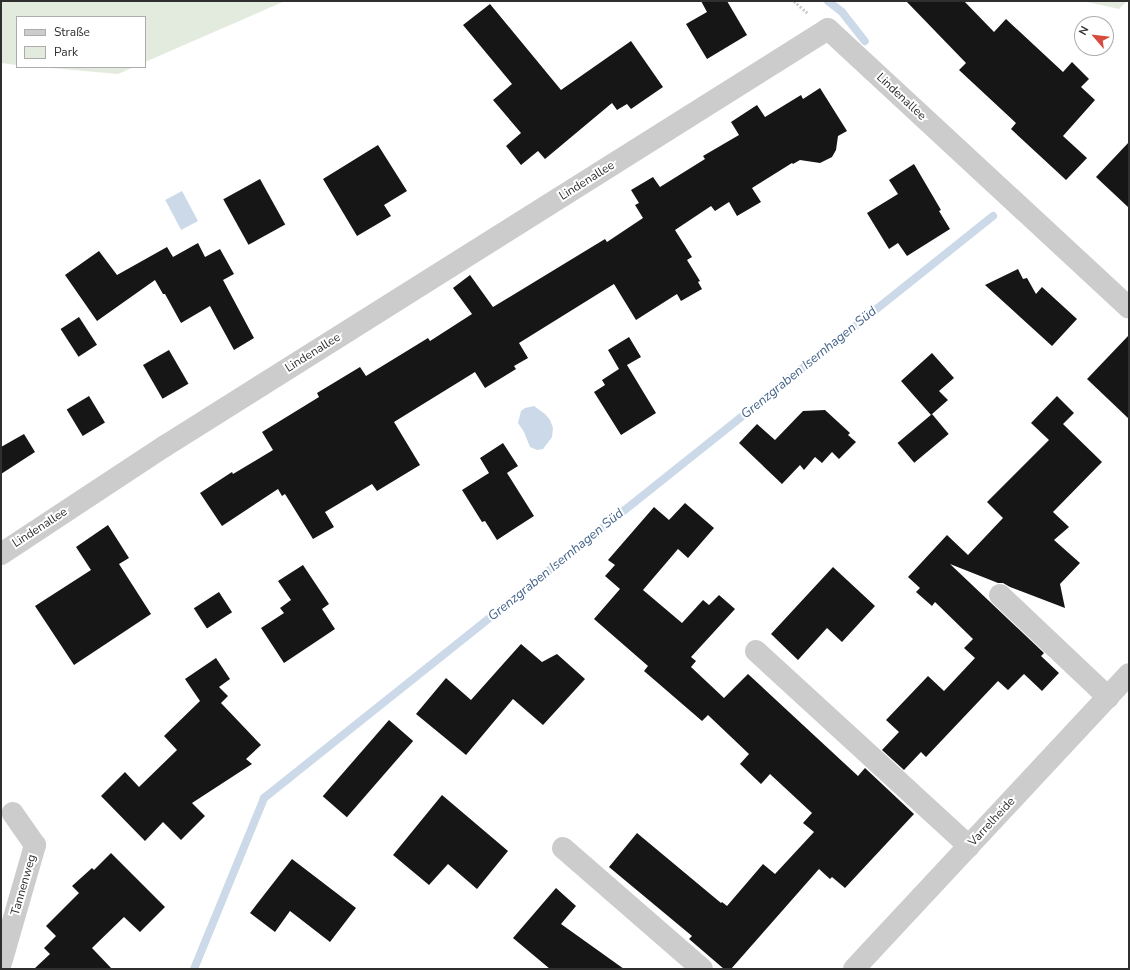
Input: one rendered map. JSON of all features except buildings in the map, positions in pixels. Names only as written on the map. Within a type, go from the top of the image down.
[{"type":"street","name":"Lindenallee","points":[[1,554],[165,446],[828,29],[1129,308]]},
{"type":"street","points":[[1000,595],[1108,697]]},
{"type":"street","points":[[756,651],[970,846]]},
{"type":"street","name":"Varrelheide","points":[[854,969],[1129,674]]},
{"type":"street","name":"Tannenweg","points":[[1,963],[35,845],[13,813]]},
{"type":"street","points":[[563,848],[702,969]]},
{"type":"green space","points":[[1,1],[285,1],[146,62],[146,16],[16,16],[16,65],[1,63]]},
{"type":"green space","points":[[1083,1],[1127,1],[1119,9]]},
{"type":"green space","points":[[51,68],[132,68],[118,74]]},
{"type":"water","points":[[182,191],[198,221],[181,230],[165,200]]},
{"type":"water","points":[[534,406],[545,414],[550,420],[553,428],[552,437],[543,449],[537,450],[530,447],[524,432],[518,423],[521,411],[525,408]]},
{"type":"waterway","name":"Grenzgraben Isernhagen Süd","points":[[828,1],[842,12],[865,41]]},
{"type":"waterway","name":"Grenzgraben Isernhagen Süd","points":[[194,969],[264,798],[993,216]]}]
